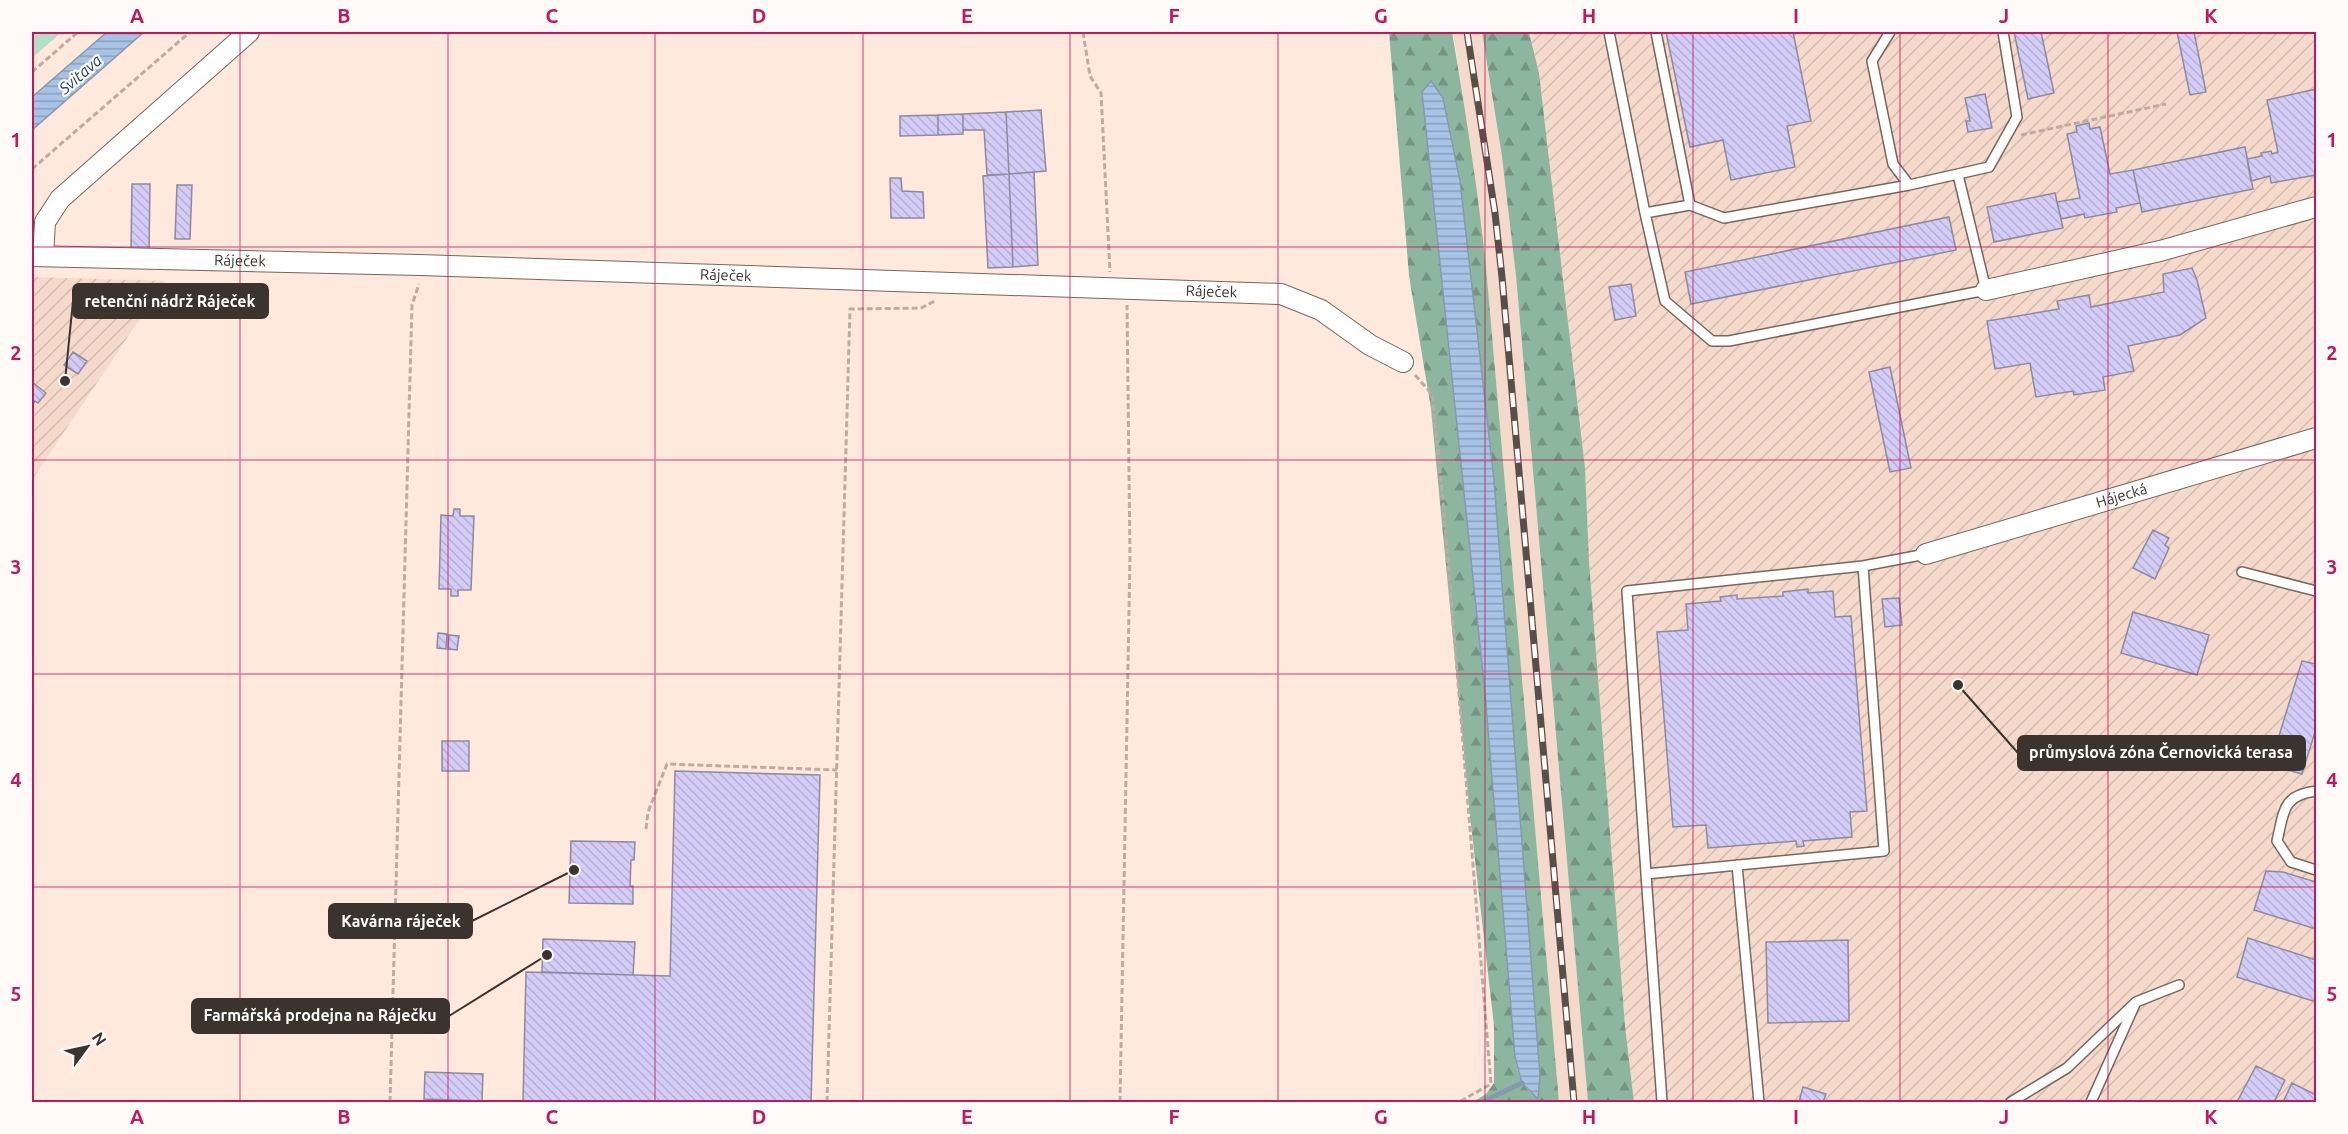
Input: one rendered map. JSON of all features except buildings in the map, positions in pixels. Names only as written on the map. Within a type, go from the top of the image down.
[{"type":"street","points":[[37,256],[45,222],[60,199],[249,32]]},
{"type":"street","points":[[1986,290],[2160,251],[2316,207]]},
{"type":"street","name":"Ráječek","points":[[37,256],[420,265],[1281,294],[1321,310],[1370,345],[1403,362]]},
{"type":"street","name":"Hájecká","points":[[1926,554],[2316,438]]},
{"type":"lane","points":[[1609,32],[1665,301],[1712,341],[1729,341],[1986,290],[1958,175]]},
{"type":"lane","points":[[1656,32],[1690,205]]},
{"type":"lane","points":[[1890,32],[1872,61],[1893,164],[1909,185]]},
{"type":"lane","points":[[1645,213],[1690,205],[1724,218],[1909,185],[1989,167],[2017,117],[2003,32]]},
{"type":"lane","points":[[1662,1102],[1628,591],[1863,566],[1926,554]]},
{"type":"lane","points":[[1646,874],[1884,851],[1863,566]]},
{"type":"lane","points":[[2242,572],[2316,591]]},
{"type":"lane","points":[[2316,791],[2301,793],[2287,803],[2277,842],[2291,862],[2316,870]]},
{"type":"lane","points":[[1737,865],[1759,1102]]},
{"type":"lane","points":[[2012,1102],[2067,1068],[2136,1002],[2178,986]]},
{"type":"lane","points":[[2091,1102],[2136,1002]]},
{"type":"path","points":[[32,72],[78,32]]},
{"type":"path","points":[[32,169],[190,32]]},
{"type":"path","points":[[1083,32],[1090,76],[1101,93],[1119,288],[1130,556],[1119,1102]]},
{"type":"path","points":[[2005,139],[2166,104]]},
{"type":"path","points":[[390,1102],[412,305],[419,289],[420,265]]},
{"type":"path","points":[[827,1102],[850,309],[921,308],[935,302],[941,282]]},
{"type":"path","points":[[1403,362],[1432,394],[1443,500],[1491,1084],[1459,1102]]},
{"type":"path","points":[[646,829],[648,812],[667,764],[837,770]]},
{"type":"shaded area","points":[[1453,32],[1482,32],[1510,211],[1588,1102],[1559,1102],[1487,278],[1473,161]]},
{"type":"shaded area","points":[[1529,32],[2316,32],[2316,1102],[1634,1102],[1625,1026],[1589,561],[1585,468],[1539,73]]},
{"type":"shaded area","points":[[32,277],[165,281],[32,480]]},
{"type":"green space","points":[[32,32],[62,32],[32,58]]},
{"type":"green space","points":[[1389,32],[1452,32],[1472,155],[1487,278],[1559,1102],[1473,1102],[1486,1094],[1494,1083],[1494,1026],[1470,816],[1431,409],[1409,276]],"holes":[[[1431,81],[1443,98],[1460,181],[1494,480],[1540,1076],[1538,1098],[1522,1081],[1515,1057],[1485,693],[1422,92]]]},
{"type":"green space","points":[[1482,32],[1529,32],[1539,73],[1585,468],[1589,561],[1625,1026],[1634,1102],[1588,1102],[1516,276],[1502,157]]},
{"type":"water","name":"Svitava","points":[[107,32],[144,32],[32,130],[32,97]]},
{"type":"water","points":[[1431,81],[1443,98],[1460,181],[1494,480],[1540,1076],[1538,1099],[1522,1083],[1515,1057],[1485,693],[1422,92]]},
{"type":"waterway","points":[[1482,1102],[1522,1083]]},
{"type":"railway","points":[[1467,32],[1495,213],[1502,277],[1574,1102]]},
{"type":"place","name":"retenční nádrž Ráječek","points":[[65,381]]},
{"type":"place","name":"průmyslová zóna Černovická terasa","points":[[1958,685]]},
{"type":"place","name":"Kavárna ráječek","points":[[574,870]]},
{"type":"place","name":"Farmářská prodejna na Ráječku","points":[[547,955]]}]
